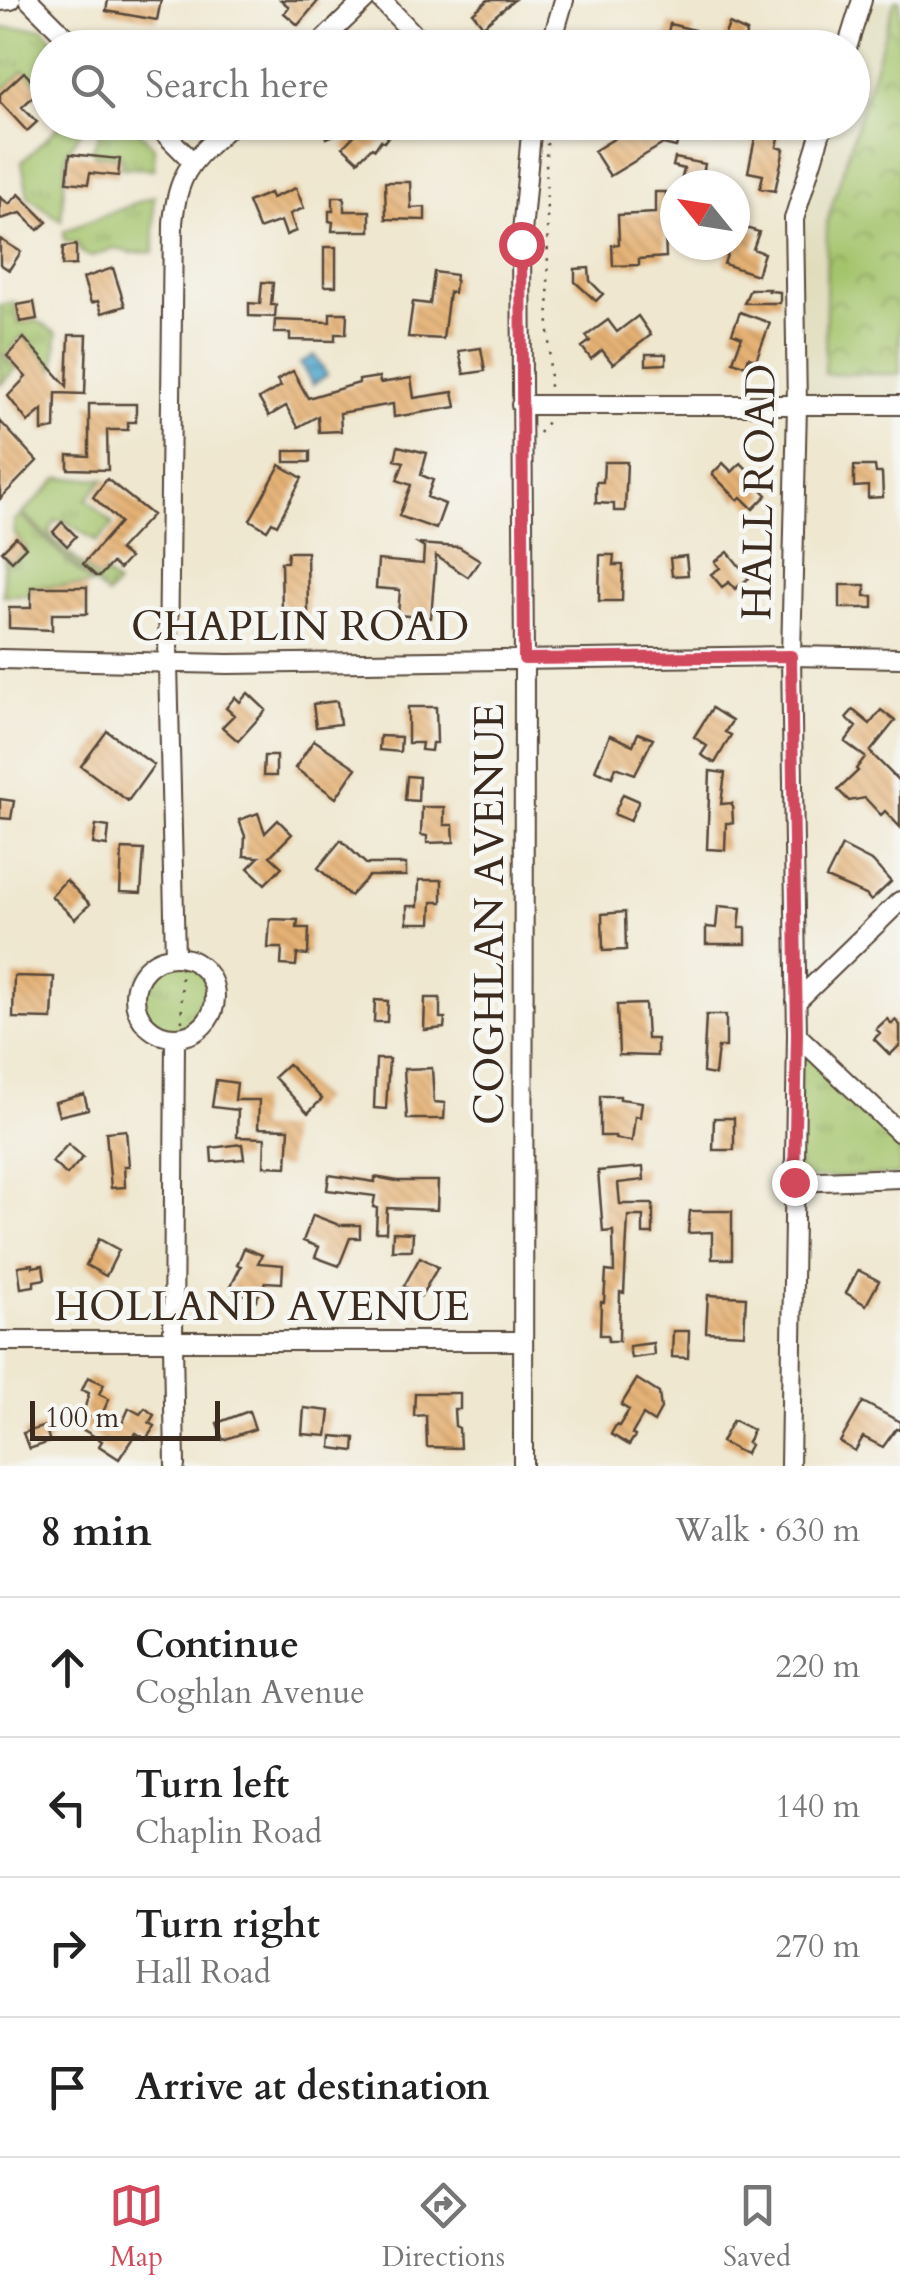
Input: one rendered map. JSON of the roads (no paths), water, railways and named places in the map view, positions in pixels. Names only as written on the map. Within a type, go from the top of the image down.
[{"type":"street","points":[[0,1],[11,0]]},
{"type":"street","points":[[28,0],[59,30]]},
{"type":"street","points":[[333,30],[365,0]]},
{"type":"street","points":[[381,0],[410,30]]},
{"type":"street","points":[[555,30],[564,0]]},
{"type":"street","points":[[853,30],[862,0]]},
{"type":"street","points":[[171,140],[193,162]]},
{"type":"street","points":[[178,957],[168,664],[173,223],[180,180],[216,140]]},
{"type":"street","name":"COGHLAN AVENUE","points":[[524,1466],[521,244],[529,140]]},
{"type":"street","name":"HALL ROAD","points":[[790,1466],[797,1034],[791,656],[797,406],[794,219],[818,140]]},
{"type":"street","points":[[521,405],[900,406]]},
{"type":"street","name":"CHAPLIN ROAD","points":[[0,658],[168,664],[900,658]]},
{"type":"street","points":[[796,1002],[900,901]]},
{"type":"street","points":[[178,957],[190,959],[203,968],[216,996],[204,1025],[179,1037],[160,1034],[146,1026],[134,998],[137,982],[146,968],[159,960],[178,957]]},
{"type":"street","points":[[797,1034],[900,1133]]},
{"type":"street","points":[[175,1466],[172,1342],[179,1037]]},
{"type":"street","points":[[794,1182],[900,1178]]},
{"type":"street","name":"HOLLAND AVENUE","points":[[0,1341],[523,1341]]},
{"type":"water","points":[[314,355],[327,375],[313,385],[300,364]]}]
